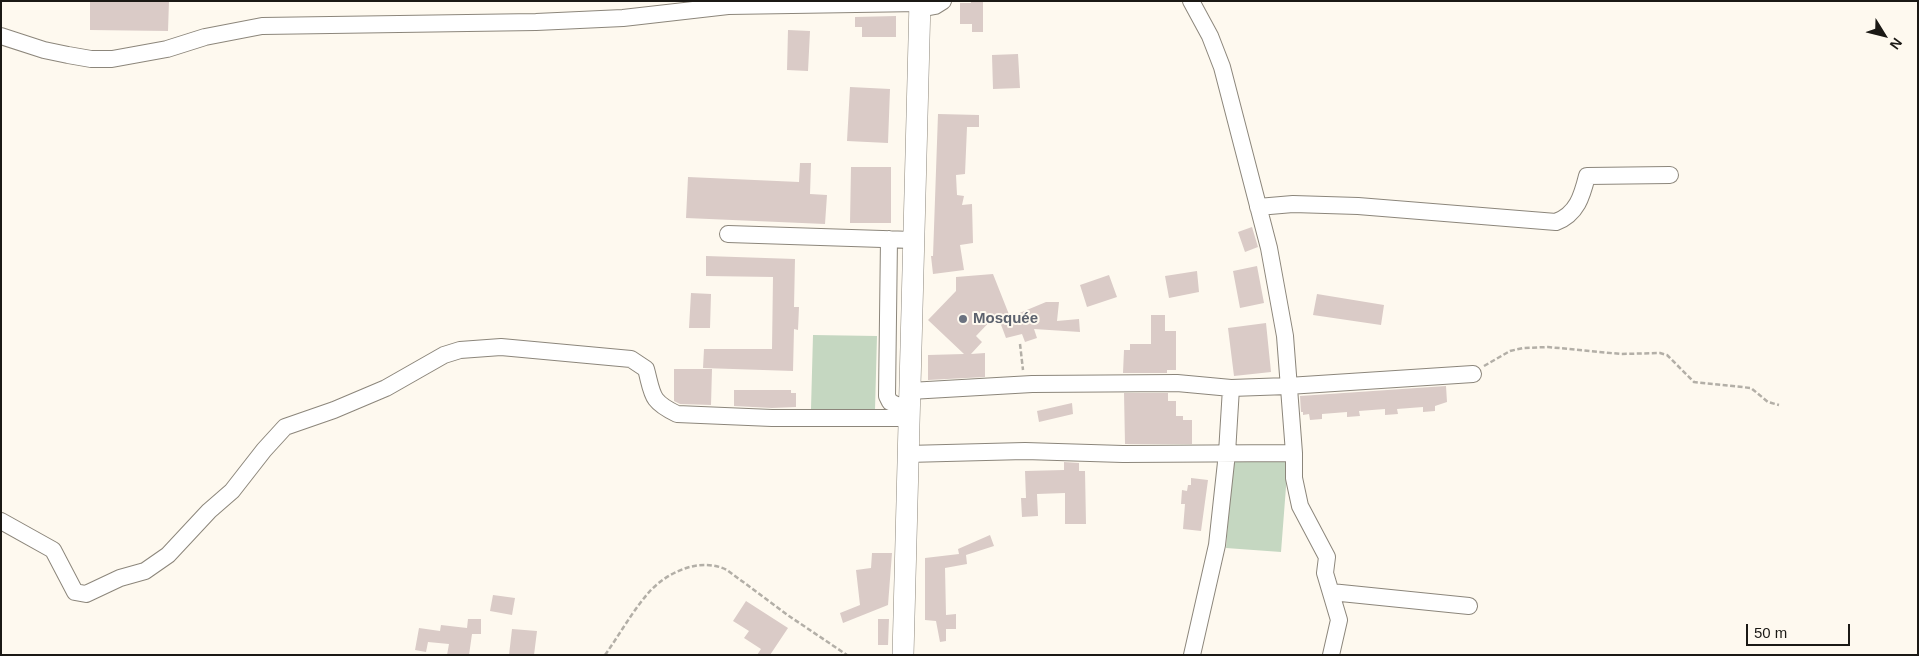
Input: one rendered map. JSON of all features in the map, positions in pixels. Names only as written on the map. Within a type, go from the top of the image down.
[{"type":"main road","points":[[903,655],[920,5]]},
{"type":"street","points":[[1,36],[44,50],[91,59],[112,58],[167,49],[205,38],[262,26],[546,21],[623,18],[728,6],[935,6],[943,1]]},
{"type":"street","points":[[1191,1],[1210,36],[1222,67],[1269,248],[1285,336],[1294,453],[1294,478],[1300,506],[1327,557],[1326,573],[1339,620],[1333,654]]},
{"type":"street","points":[[1258,207],[1294,204],[1358,206],[1556,222],[1571,213],[1577,206],[1587,176],[1670,175]]},
{"type":"street","points":[[728,234],[914,240]]},
{"type":"street","points":[[889,239],[887,396],[890,402],[896,405],[909,405]]},
{"type":"street","points":[[1,521],[53,550],[74,592],[86,594],[120,578],[145,571],[168,555],[209,511],[232,491],[264,450],[285,427],[334,410],[386,388],[444,356],[460,350],[501,347],[631,359],[646,369],[655,400],[677,414],[772,418],[909,405],[1025,384],[1177,384],[1231,388],[1473,374]]},
{"type":"street","points":[[1192,655],[1217,545],[1227,453],[1231,388]]},
{"type":"street","points":[[907,454],[1026,451],[1123,454],[1294,453]]},
{"type":"street","points":[[1331,592],[1469,606]]},
{"type":"path","points":[[1020,344],[1025,384]]},
{"type":"path","points":[[1473,374],[1479,368],[1510,351],[1523,348],[1548,347],[1621,354],[1660,353],[1667,355],[1694,382],[1751,388],[1768,402],[1779,405]]},
{"type":"path","points":[[605,655],[652,589],[680,570],[707,564],[727,570],[789,616],[847,655]]},
{"type":"green space","points":[[813,335],[877,336],[875,410],[811,409]]},
{"type":"green space","points":[[1233,458],[1288,461],[1281,552],[1226,548]]},
{"type":"building","points":[[90,1],[169,1],[168,31],[90,30]]},
{"type":"building","points":[[971,1],[983,1],[983,32],[972,32],[972,24],[960,24],[960,3],[971,3]]},
{"type":"building","points":[[896,16],[896,37],[862,37],[862,27],[855,27],[855,17]]},
{"type":"building","points":[[788,30],[810,31],[808,71],[787,70]]},
{"type":"building","points":[[1018,54],[1020,88],[993,89],[992,55]]},
{"type":"building","points":[[850,87],[890,89],[888,143],[847,141]]},
{"type":"building","points":[[938,114],[979,115],[979,127],[967,127],[965,174],[956,175],[957,195],[964,196],[962,205],[972,204],[973,243],[960,245],[964,270],[933,274],[931,256],[933,256]]},
{"type":"building","points":[[800,163],[811,163],[810,194],[827,195],[825,224],[686,218],[688,177],[799,182]]},
{"type":"building","points":[[851,167],[891,167],[891,223],[850,223]]},
{"type":"building","points":[[1252,227],[1258,247],[1245,252],[1238,232]]},
{"type":"building","points":[[706,256],[795,259],[794,307],[799,307],[798,330],[794,329],[793,371],[703,368],[704,349],[772,349],[773,277],[706,276]]},
{"type":"building","points":[[1257,266],[1264,303],[1240,308],[1233,271]]},
{"type":"building","points":[[1197,271],[1199,292],[1169,298],[1165,276]]},
{"type":"building","points":[[993,274],[1010,317],[1046,302],[1059,302],[1057,321],[1079,319],[1080,332],[1034,329],[1037,338],[1025,342],[1022,334],[1006,338],[997,314],[976,336],[982,342],[971,354],[985,353],[985,377],[928,380],[928,355],[964,354],[928,320],[956,291],[956,277]]},
{"type":"building","points":[[1109,275],[1117,297],[1087,307],[1080,285]]},
{"type":"building","points":[[691,293],[711,294],[710,328],[689,328]]},
{"type":"building","points":[[1317,294],[1384,305],[1381,325],[1313,315]]},
{"type":"building","points":[[1151,315],[1165,315],[1165,331],[1176,331],[1176,370],[1167,370],[1167,373],[1123,373],[1124,350],[1130,350],[1130,344],[1151,344]]},
{"type":"building","points":[[1266,323],[1271,372],[1234,376],[1228,328]]},
{"type":"building","points":[[674,369],[712,369],[711,405],[680,404],[674,401]]},
{"type":"building","points":[[1446,386],[1447,402],[1435,406],[1435,411],[1423,412],[1423,407],[1397,409],[1398,414],[1385,415],[1385,409],[1359,411],[1360,416],[1347,417],[1347,412],[1322,414],[1322,419],[1310,420],[1309,414],[1303,415],[1303,412],[1301,412],[1300,396]]},
{"type":"building","points":[[734,390],[791,390],[791,393],[796,393],[796,407],[734,406]]},
{"type":"building","points":[[1124,393],[1168,393],[1168,401],[1176,401],[1176,416],[1183,416],[1183,420],[1192,420],[1192,444],[1125,444]]},
{"type":"building","points":[[1072,403],[1073,414],[1039,422],[1037,411]]},
{"type":"building","points":[[1064,462],[1079,463],[1079,471],[1085,471],[1086,524],[1065,524],[1065,493],[1037,494],[1038,516],[1022,517],[1021,498],[1026,498],[1025,471],[1064,470]]},
{"type":"building","points":[[1191,478],[1208,480],[1201,531],[1183,529],[1185,504],[1181,504],[1182,490],[1187,491],[1188,485],[1191,485]]},
{"type":"building","points":[[990,535],[994,546],[966,555],[967,564],[945,568],[946,615],[956,614],[956,629],[946,629],[946,641],[940,642],[936,621],[925,620],[925,558],[959,554],[958,549]]},
{"type":"building","points":[[872,553],[892,553],[888,605],[843,623],[840,613],[860,605],[856,570],[871,568]]},
{"type":"building","points":[[493,595],[515,598],[512,615],[490,611]]},
{"type":"building","points":[[746,601],[788,628],[770,655],[757,655],[761,649],[744,638],[749,631],[733,621]]},
{"type":"building","points":[[468,619],[481,619],[481,634],[472,634],[469,655],[447,655],[449,644],[428,642],[426,652],[415,650],[419,628],[440,631],[441,625],[467,628]]},
{"type":"building","points":[[878,619],[889,619],[888,645],[878,645]]},
{"type":"building","points":[[512,629],[537,631],[534,655],[509,655]]},
{"type":"place","name":"Mosquée","points":[[963,319]]}]
